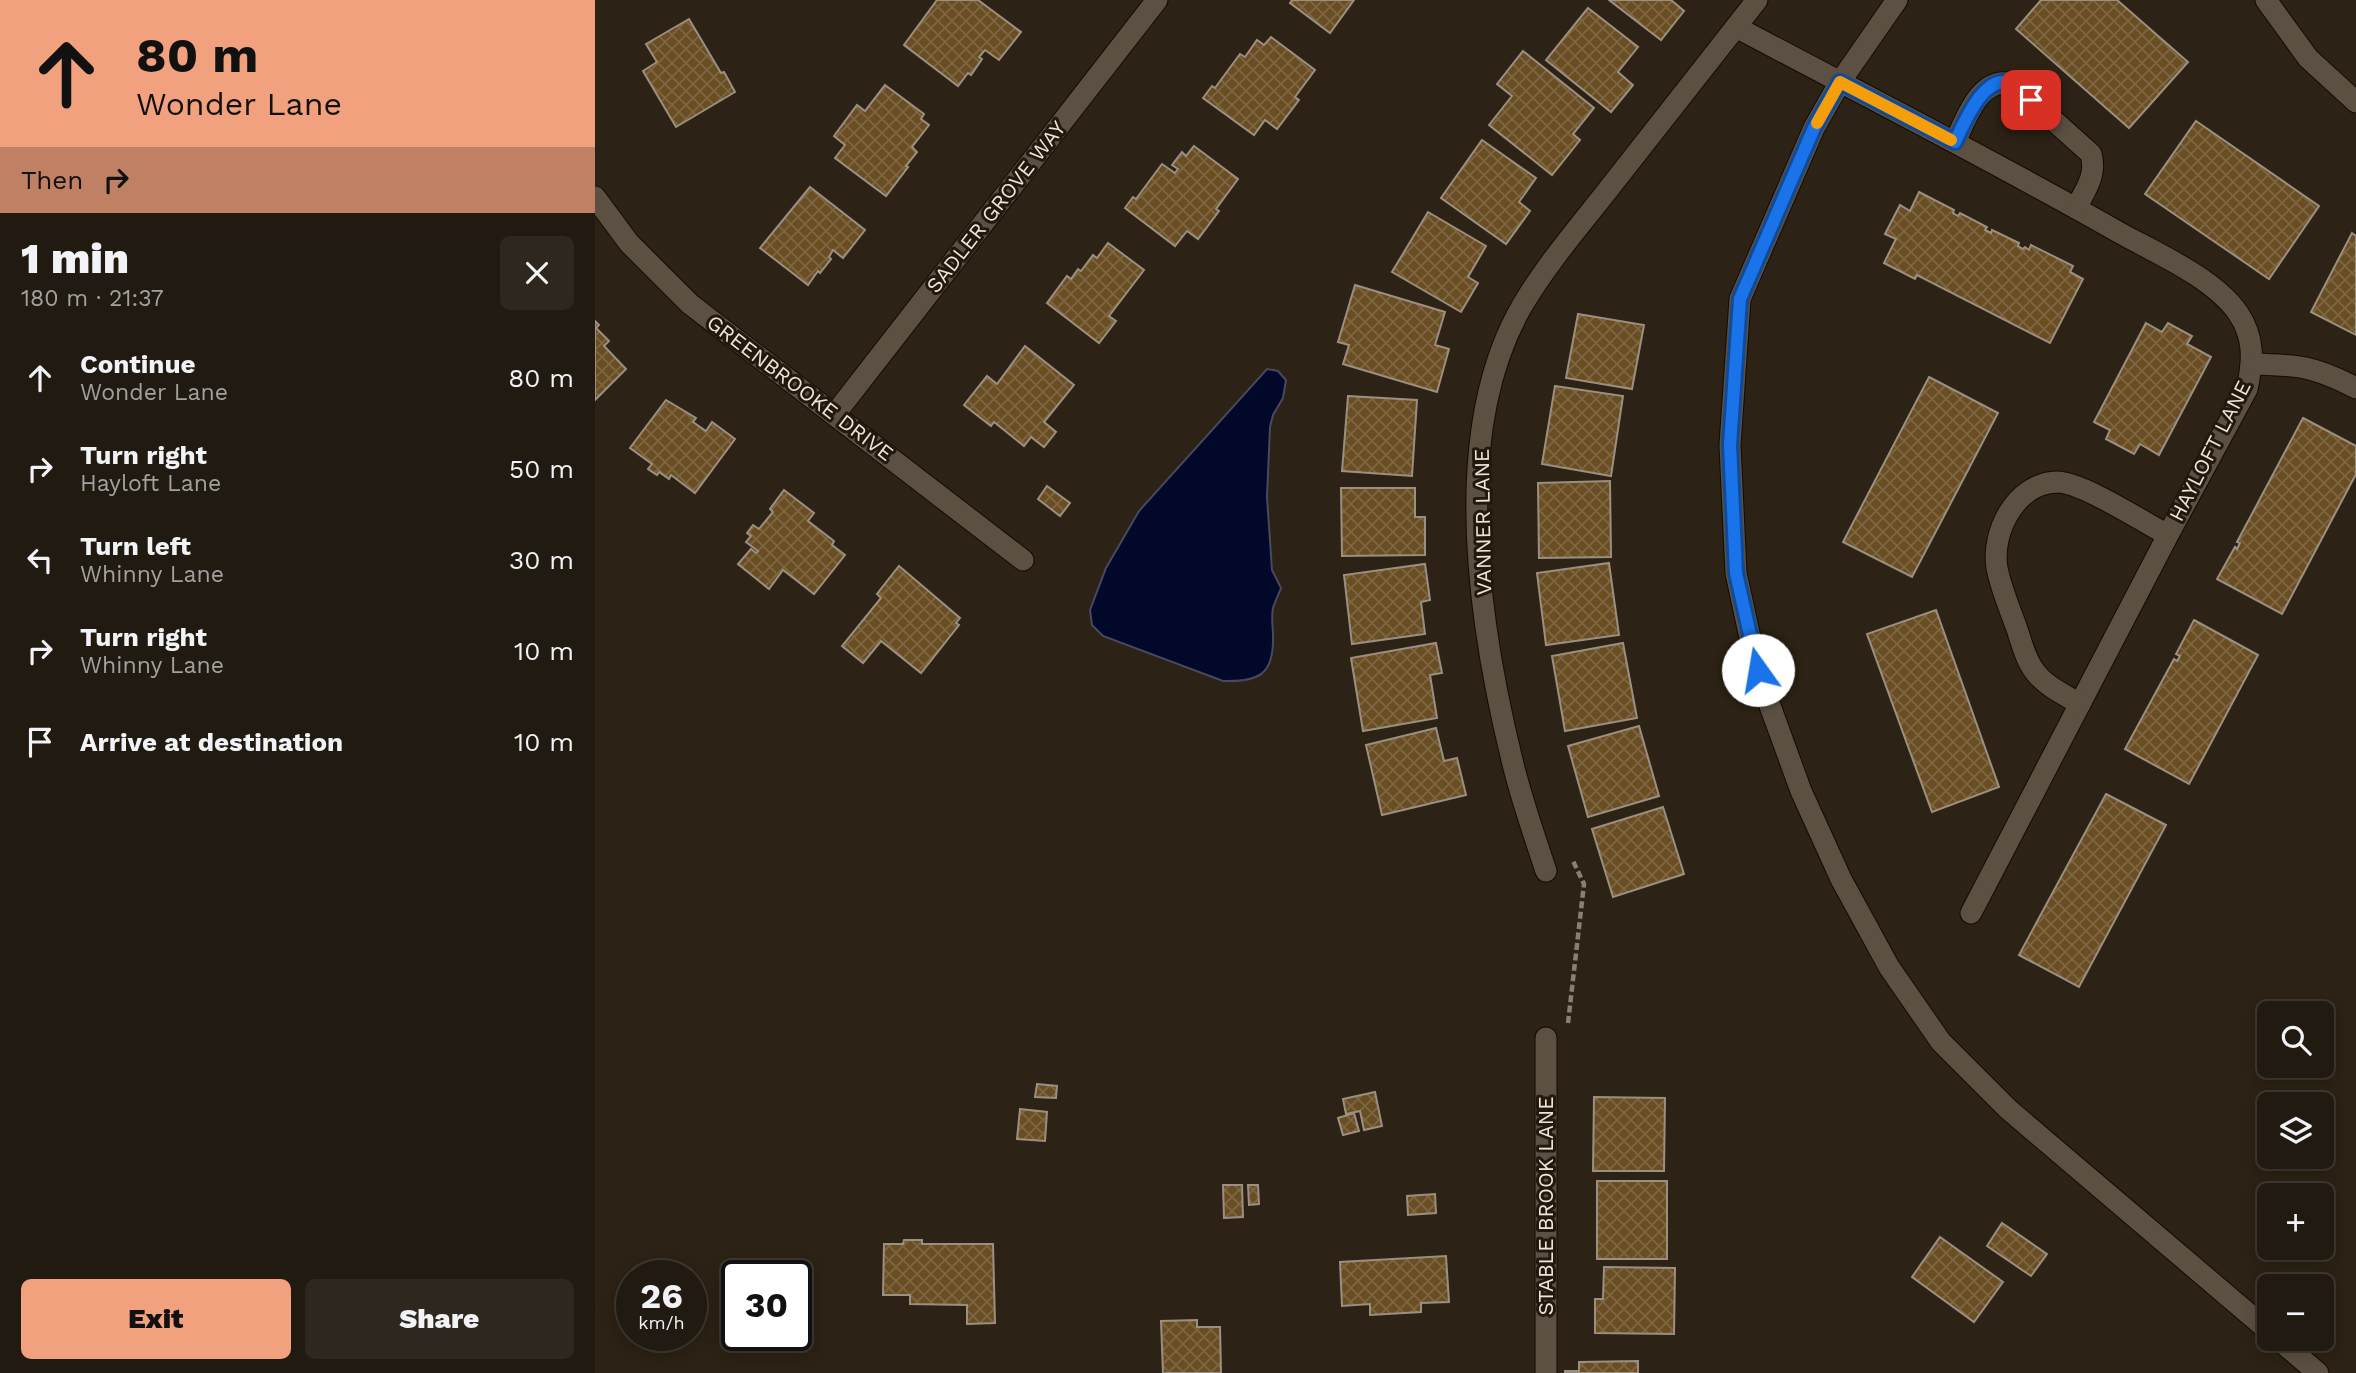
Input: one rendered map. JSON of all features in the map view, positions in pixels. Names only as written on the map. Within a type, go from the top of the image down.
[{"type":"street","name":"SADLER GROVE WAY","points":[[835,414],[1157,0]]},
{"type":"street","name":"VANNER LANE","points":[[1546,871],[1512,763],[1489,644],[1481,580],[1478,524],[1478,470],[1484,411],[1499,354],[1522,306],[1554,259],[1757,0]]},
{"type":"street","points":[[1897,0],[1840,82],[1814,128],[1740,299],[1730,445],[1736,573],[1758,670],[1801,791],[1841,879],[1889,967],[1941,1042],[2008,1109],[2257,1321]]},
{"type":"street","points":[[2266,0],[2308,58],[2356,102]]},
{"type":"street","name":"HAYLOFT LANE","points":[[1736,27],[1955,142],[2169,260],[2220,294],[2237,311],[2252,347],[2247,389],[1971,913]]},
{"type":"street","points":[[1955,142],[1976,99],[1989,88],[2005,82],[2014,84],[2091,154],[2094,167],[2092,176],[2076,208]]},
{"type":"street","name":"GREENBROOKE DRIVE","points":[[595,197],[629,243],[690,304],[1023,560]]},
{"type":"street","points":[[2252,364],[2297,365],[2327,372],[2356,388]]},
{"type":"street","points":[[2080,704],[2036,674],[2029,663],[2005,596],[1997,568],[1996,550],[2011,507],[2025,494],[2040,486],[2057,482],[2075,485],[2168,535]]},
{"type":"street","name":"STABLE BROOK LANE","points":[[1546,1038],[1546,1373]]},
{"type":"street","points":[[2292,1351],[2318,1373]]},
{"type":"path","points":[[1546,871],[1574,861],[1584,884],[1567,1030],[1546,1038]]},
{"type":"water","points":[[1267,369],[1278,371],[1286,380],[1283,398],[1273,415],[1270,427],[1267,497],[1272,570],[1281,588],[1272,611],[1273,649],[1271,659],[1262,673],[1247,680],[1223,681],[1103,636],[1092,625],[1090,610],[1106,568],[1139,511]]},
{"type":"building","points":[[937,0],[978,0],[1021,32],[999,60],[985,50],[971,75],[968,73],[958,86],[904,45]]},
{"type":"building","points":[[1292,0],[1354,0],[1330,33],[1290,3]]},
{"type":"building","points":[[1609,0],[1671,0],[1684,11],[1661,40]]},
{"type":"building","points":[[2041,0],[2117,0],[2188,62],[2129,128],[2016,29]]},
{"type":"building","points":[[1588,8],[1638,47],[1618,72],[1633,85],[1611,112],[1546,60]]},
{"type":"building","points":[[689,19],[735,92],[676,127],[643,71],[657,62],[646,44]]},
{"type":"building","points":[[1271,37],[1315,70],[1295,97],[1299,100],[1277,129],[1265,120],[1254,135],[1203,98],[1212,86],[1215,88],[1240,54],[1245,57],[1257,40],[1264,45]]},
{"type":"building","points":[[1523,51],[1594,108],[1573,134],[1580,140],[1552,175],[1489,125],[1512,96],[1497,84]]},
{"type":"building","points":[[885,85],[924,114],[921,119],[929,125],[912,147],[917,152],[906,166],[908,167],[886,196],[835,158],[845,145],[834,136],[857,105],[865,111]]},
{"type":"building","points":[[2196,121],[2319,206],[2269,279],[2145,194]]},
{"type":"building","points":[[1482,140],[1536,178],[1519,202],[1530,211],[1506,244],[1441,198]]},
{"type":"building","points":[[1194,146],[1238,179],[1198,239],[1187,231],[1175,246],[1125,208],[1133,197],[1136,199],[1162,164],[1175,173],[1178,169],[1172,165],[1182,152],[1186,156]]},
{"type":"building","points":[[810,187],[865,230],[843,258],[833,250],[829,257],[831,259],[808,285],[760,248]]},
{"type":"building","points":[[1919,192],[1954,210],[1953,213],[1958,216],[1960,213],[1987,227],[1985,230],[1991,233],[1992,230],[2019,243],[2018,246],[2023,249],[2025,247],[2029,250],[2031,245],[2073,266],[2070,272],[2083,279],[2050,343],[1917,275],[1915,279],[1884,263],[1896,239],[1885,234],[1900,205],[1910,211]]},
{"type":"building","points":[[1428,212],[1486,246],[1468,277],[1478,283],[1461,312],[1392,272]]},
{"type":"building","points":[[2352,233],[2356,236],[2356,335],[2311,312]]},
{"type":"building","points":[[1108,243],[1144,270],[1109,316],[1116,321],[1099,343],[1047,303],[1067,276],[1071,279],[1078,269],[1081,271],[1093,255],[1097,258]]},
{"type":"building","points":[[1355,285],[1445,312],[1435,345],[1449,349],[1437,392],[1343,364],[1349,345],[1338,342]]},
{"type":"building","points":[[1578,314],[1644,325],[1632,389],[1566,378]]},
{"type":"building","points":[[595,321],[599,325],[596,328],[609,341],[604,346],[626,369],[595,400]]},
{"type":"building","points":[[2146,323],[2162,332],[2168,323],[2192,336],[2187,344],[2211,357],[2159,455],[2140,444],[2134,454],[2106,439],[2110,430],[2094,422]]},
{"type":"building","points":[[1025,346],[1074,385],[1044,422],[1056,432],[1044,447],[1031,437],[1024,446],[994,422],[991,426],[964,405],[987,376],[997,384]]},
{"type":"building","points":[[1929,377],[1998,413],[1912,577],[1843,542]]},
{"type":"building","points":[[1555,386],[1623,396],[1611,476],[1542,464]]},
{"type":"building","points":[[1348,396],[1417,400],[1412,476],[1342,471]]},
{"type":"building","points":[[666,400],[696,418],[693,422],[706,431],[712,422],[735,439],[695,493],[671,475],[669,479],[648,469],[652,464],[630,448]]},
{"type":"building","points":[[2303,418],[2356,446],[2356,474],[2282,614],[2217,579],[2235,547],[2237,549],[2240,543],[2237,542]]},
{"type":"building","points":[[1610,481],[1611,557],[1539,558],[1538,483]]},
{"type":"building","points":[[1047,486],[1070,503],[1060,516],[1038,499]]},
{"type":"building","points":[[1341,488],[1415,488],[1415,517],[1425,517],[1425,555],[1342,556]]},
{"type":"building","points":[[784,490],[814,513],[808,521],[834,541],[832,545],[845,555],[814,594],[783,570],[769,589],[738,564],[751,549],[756,553],[758,551],[746,542],[751,536],[747,533],[753,525],[759,529],[773,512],[770,509]]},
{"type":"building","points":[[1609,563],[1619,635],[1546,645],[1537,573]]},
{"type":"building","points":[[1425,564],[1430,600],[1421,602],[1425,634],[1352,644],[1344,575]]},
{"type":"building","points":[[899,566],[960,618],[956,623],[959,625],[921,673],[881,641],[863,663],[842,646],[881,598],[877,594]]},
{"type":"building","points":[[1936,610],[1999,787],[1932,812],[1867,634]]},
{"type":"building","points":[[2194,620],[2258,655],[2189,784],[2125,749],[2174,659],[2177,661],[2180,656],[2176,654]]},
{"type":"building","points":[[1436,643],[1442,673],[1430,675],[1437,718],[1363,731],[1351,658]]},
{"type":"building","points":[[1623,643],[1637,718],[1565,731],[1552,656]]},
{"type":"building","points":[[1639,726],[1659,796],[1588,817],[1568,746]]},
{"type":"building","points":[[1436,728],[1444,761],[1457,758],[1466,795],[1382,815],[1366,745]]},
{"type":"building","points":[[2106,794],[2166,825],[2079,987],[2019,955]]},
{"type":"building","points":[[1663,807],[1684,874],[1613,897],[1592,829]]},
{"type":"building","points":[[1037,1084],[1057,1086],[1056,1098],[1035,1097]]},
{"type":"building","points":[[1375,1092],[1382,1126],[1364,1130],[1360,1111],[1346,1114],[1343,1099]]},
{"type":"building","points":[[1594,1097],[1665,1098],[1664,1171],[1593,1171]]},
{"type":"building","points":[[1020,1109],[1047,1112],[1045,1141],[1017,1139]]},
{"type":"building","points":[[1354,1113],[1359,1131],[1343,1135],[1338,1118]]},
{"type":"building","points":[[1597,1181],[1667,1181],[1667,1259],[1597,1259]]},
{"type":"building","points":[[1223,1185],[1242,1185],[1243,1217],[1224,1218]]},
{"type":"building","points":[[1248,1185],[1258,1185],[1259,1204],[1249,1205]]},
{"type":"building","points":[[1435,1194],[1436,1213],[1408,1215],[1407,1196]]},
{"type":"building","points":[[2002,1223],[2047,1254],[2031,1276],[1987,1246]]},
{"type":"building","points":[[1940,1237],[2003,1282],[1974,1322],[1912,1277]]},
{"type":"building","points":[[904,1240],[922,1240],[922,1244],[993,1244],[995,1323],[967,1324],[967,1305],[910,1304],[910,1295],[883,1295],[884,1244],[903,1244]]},
{"type":"building","points":[[1446,1256],[1449,1302],[1421,1303],[1421,1312],[1370,1315],[1370,1304],[1342,1306],[1340,1262]]},
{"type":"building","points":[[1604,1267],[1675,1268],[1674,1334],[1595,1333],[1595,1299],[1603,1299]]},
{"type":"building","points":[[1197,1320],[1197,1327],[1220,1327],[1221,1373],[1163,1373],[1161,1321]]},
{"type":"building","points":[[1638,1361],[1638,1373],[1565,1373],[1579,1371],[1579,1362]]},
{"type":"slow traffic","points":[[1817,123],[1840,82],[1951,140]]},
{"type":"route","points":[[1758,670],[1736,573],[1730,445],[1740,299],[1814,128],[1840,82],[1955,142],[1976,99],[1989,88],[2005,82],[2014,84],[2031,100]]}]
